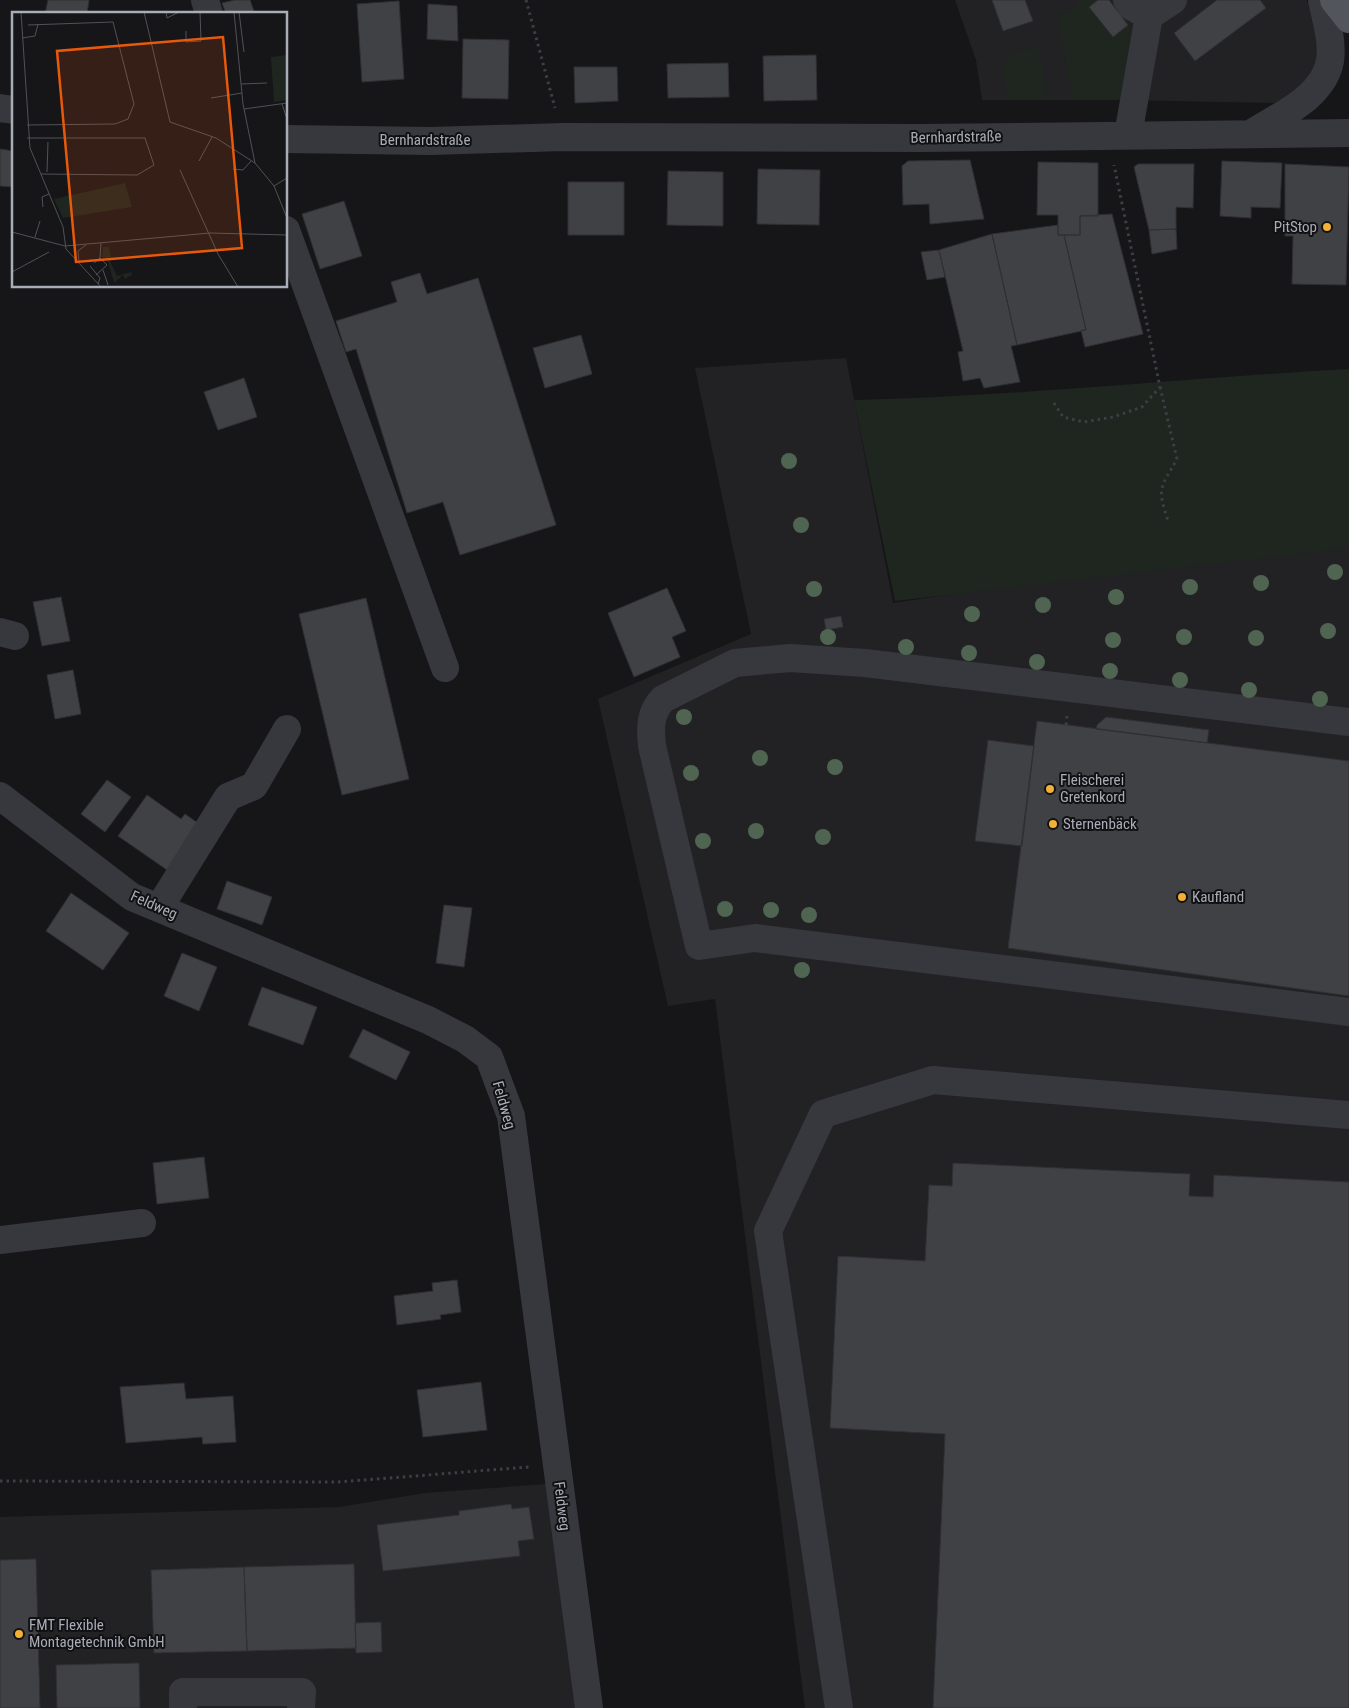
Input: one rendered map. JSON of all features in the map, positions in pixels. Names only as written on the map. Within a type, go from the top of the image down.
[{"type":"main road","points":[[1334,0],[1349,19]]},
{"type":"street","points":[[1127,0],[1131,6],[1149,16]]},
{"type":"street","points":[[1118,135],[1149,16],[1173,0]]},
{"type":"street","points":[[1250,133],[1304,101],[1319,85],[1330,62],[1330,40],[1322,0]]},
{"type":"street","name":"Bernhardstraße","points":[[288,139],[431,140],[563,137],[718,139],[1349,133]]},
{"type":"street","points":[[288,236],[444,668]]},
{"type":"street","points":[[1349,722],[874,664],[790,658],[735,663],[663,699],[658,704],[650,725],[652,746],[699,946],[755,938],[1349,1012]]},
{"type":"street","points":[[159,908],[228,797],[254,786],[287,729]]},
{"type":"street","name":"Feldweg","points":[[0,796],[132,897],[428,1020],[465,1039],[489,1057],[510,1116],[589,1708]]},
{"type":"street","points":[[839,1708],[768,1231],[823,1114],[933,1080],[1349,1115]]},
{"type":"street","points":[[0,1240],[142,1223]]},
{"type":"street","points":[[183,1708],[183,1692],[302,1692],[301,1708]]},
{"type":"path","points":[[526,0],[563,137]]},
{"type":"path","points":[[1118,135],[1160,387],[1177,459],[1163,484],[1160,496],[1168,520]]},
{"type":"path","points":[[1054,403],[1063,417],[1084,422],[1103,419],[1142,407],[1160,387]]},
{"type":"path","points":[[0,1481],[338,1482],[558,1465]]},
{"type":"shaded area","points":[[955,0],[1306,0],[1315,13],[1319,52],[1311,79],[1296,93],[1274,103],[982,100],[976,60]]},
{"type":"shaded area","points":[[1076,0],[1098,0],[1090,7],[1112,37],[1128,25],[1132,32],[1121,100],[1073,99],[1057,14],[1079,7]]},
{"type":"shaded area","points":[[1039,46],[1047,99],[1008,100],[1002,65],[1009,56]]},
{"type":"shaded area","points":[[846,358],[893,603],[1349,534],[1349,1708],[805,1708],[715,999],[668,1006],[598,699],[751,634],[695,368]]},
{"type":"shaded area","points":[[1349,369],[1349,548],[895,601],[854,400],[978,395]]},
{"type":"shaded area","points":[[559,1483],[589,1708],[0,1708],[0,1517],[339,1507],[425,1493]]},
{"type":"building","points":[[48,0],[89,0],[87,12],[45,12]]},
{"type":"building","points":[[235,0],[250,0],[254,12],[225,12],[222,3]]},
{"type":"building","points":[[992,0],[1025,0],[1033,21],[1003,31]]},
{"type":"building","points":[[1098,0],[1109,0],[1128,25],[1113,37],[1089,7]]},
{"type":"building","points":[[1217,0],[1260,0],[1266,8],[1195,61],[1174,33]]},
{"type":"building","points":[[399,1],[404,79],[362,82],[357,4]]},
{"type":"building","points":[[428,4],[457,6],[458,41],[427,39]]},
{"type":"building","points":[[463,39],[509,40],[508,99],[462,98]]},
{"type":"building","points":[[816,55],[817,100],[764,101],[763,56]]},
{"type":"building","points":[[728,63],[729,97],[668,98],[667,64]]},
{"type":"building","points":[[574,67],[617,67],[618,101],[575,103]]},
{"type":"building","points":[[0,149],[12,151],[12,187],[0,186]]},
{"type":"building","points":[[970,160],[984,219],[930,224],[929,204],[903,205],[902,166],[908,161]]},
{"type":"building","points":[[1222,161],[1282,163],[1280,208],[1251,207],[1251,218],[1220,216]]},
{"type":"building","points":[[1038,162],[1098,163],[1098,216],[1080,216],[1080,235],[1058,235],[1058,215],[1037,215]]},
{"type":"building","points":[[1138,164],[1194,164],[1193,208],[1176,207],[1176,229],[1149,230],[1134,167]]},
{"type":"building","points":[[1285,164],[1349,167],[1346,285],[1292,284],[1293,236],[1285,236]]},
{"type":"building","points":[[758,169],[820,170],[819,225],[757,224]]},
{"type":"building","points":[[668,171],[723,172],[723,226],[667,225]]},
{"type":"building","points":[[568,182],[624,182],[624,235],[568,235]]},
{"type":"building","points":[[344,201],[362,256],[320,269],[302,214]]},
{"type":"building","points":[[1112,214],[1143,334],[1085,347],[1081,330],[1086,330],[1064,235],[1080,235],[1080,216]]},
{"type":"building","points":[[1058,225],[1058,235],[1064,235],[1086,330],[1017,345],[992,234]]},
{"type":"building","points":[[1176,229],[1177,249],[1152,254],[1149,230]]},
{"type":"building","points":[[992,234],[1017,345],[1011,346],[1020,382],[984,388],[980,378],[963,381],[958,352],[963,351],[939,250]]},
{"type":"building","points":[[939,250],[945,277],[927,280],[921,252]]},
{"type":"building","points":[[420,273],[427,294],[478,278],[556,525],[460,555],[443,502],[407,513],[356,349],[346,352],[336,321],[397,302],[391,282]]},
{"type":"building","points":[[581,335],[592,374],[545,388],[533,348]]},
{"type":"building","points":[[244,378],[257,417],[218,430],[204,392]]},
{"type":"building","points":[[667,588],[686,631],[672,637],[680,657],[634,677],[608,613]]},
{"type":"building","points":[[61,597],[70,641],[42,646],[33,602]]},
{"type":"building","points":[[366,598],[409,779],[342,795],[299,614]]},
{"type":"building","points":[[841,616],[843,627],[826,630],[824,619]]},
{"type":"building","points":[[73,670],[81,714],[55,719],[47,675]]},
{"type":"building","points":[[1106,717],[1209,730],[1207,743],[1096,729],[1097,725]]},
{"type":"building","name":"Kaufland","points":[[1037,721],[1349,761],[1349,996],[1008,948]]},
{"type":"building","points":[[988,740],[1034,746],[1022,846],[975,841]]},
{"type":"building","points":[[107,780],[131,797],[105,832],[81,814]]},
{"type":"building","points":[[147,795],[181,819],[185,814],[202,826],[170,872],[118,836]]},
{"type":"building","points":[[227,881],[272,897],[262,925],[217,909]]},
{"type":"building","points":[[71,893],[129,933],[103,970],[46,931]]},
{"type":"building","points":[[444,905],[472,908],[464,967],[436,963]]},
{"type":"building","points":[[182,953],[217,967],[199,1011],[164,996]]},
{"type":"building","points":[[262,987],[317,1007],[303,1045],[248,1025]]},
{"type":"building","points":[[363,1029],[410,1052],[396,1080],[349,1057]]},
{"type":"building","points":[[204,1157],[209,1198],[157,1204],[153,1163]]},
{"type":"building","points":[[953,1163],[1190,1174],[1189,1196],[1213,1197],[1214,1175],[1349,1182],[1349,1708],[933,1708],[945,1434],[830,1428],[838,1256],[925,1261],[929,1185],[952,1186]]},
{"type":"building","points":[[457,1280],[461,1312],[440,1315],[441,1319],[397,1325],[394,1296],[433,1291],[432,1283]]},
{"type":"building","points":[[481,1382],[487,1430],[423,1437],[417,1390]]},
{"type":"building","points":[[184,1383],[186,1399],[233,1396],[236,1442],[203,1444],[202,1437],[126,1443],[120,1387]]},
{"type":"building","points":[[511,1504],[512,1509],[529,1507],[534,1539],[518,1541],[520,1556],[383,1571],[377,1525],[459,1515],[459,1511]]},
{"type":"building","name":"FMT Flexible Montagetechnik GmbH","points":[[36,1559],[40,1708],[0,1708],[0,1560]]},
{"type":"building","points":[[354,1564],[356,1648],[247,1651],[244,1567]]},
{"type":"building","points":[[244,1567],[247,1651],[154,1653],[151,1570]]},
{"type":"building","points":[[381,1622],[382,1652],[356,1653],[355,1623]]},
{"type":"building","points":[[139,1663],[140,1708],[57,1708],[56,1665]]},
{"type":"place","name":"PitStop","points":[[1327,227]]},
{"type":"place","name":"Fleischerei Gretenkord","points":[[1050,789]]},
{"type":"place","name":"Sternenbäck","points":[[1053,824]]},
{"type":"place","name":"Kaufland","points":[[1182,897]]},
{"type":"place","name":"FMT Flexible Montagetechnik GmbH","points":[[19,1634]]}]
